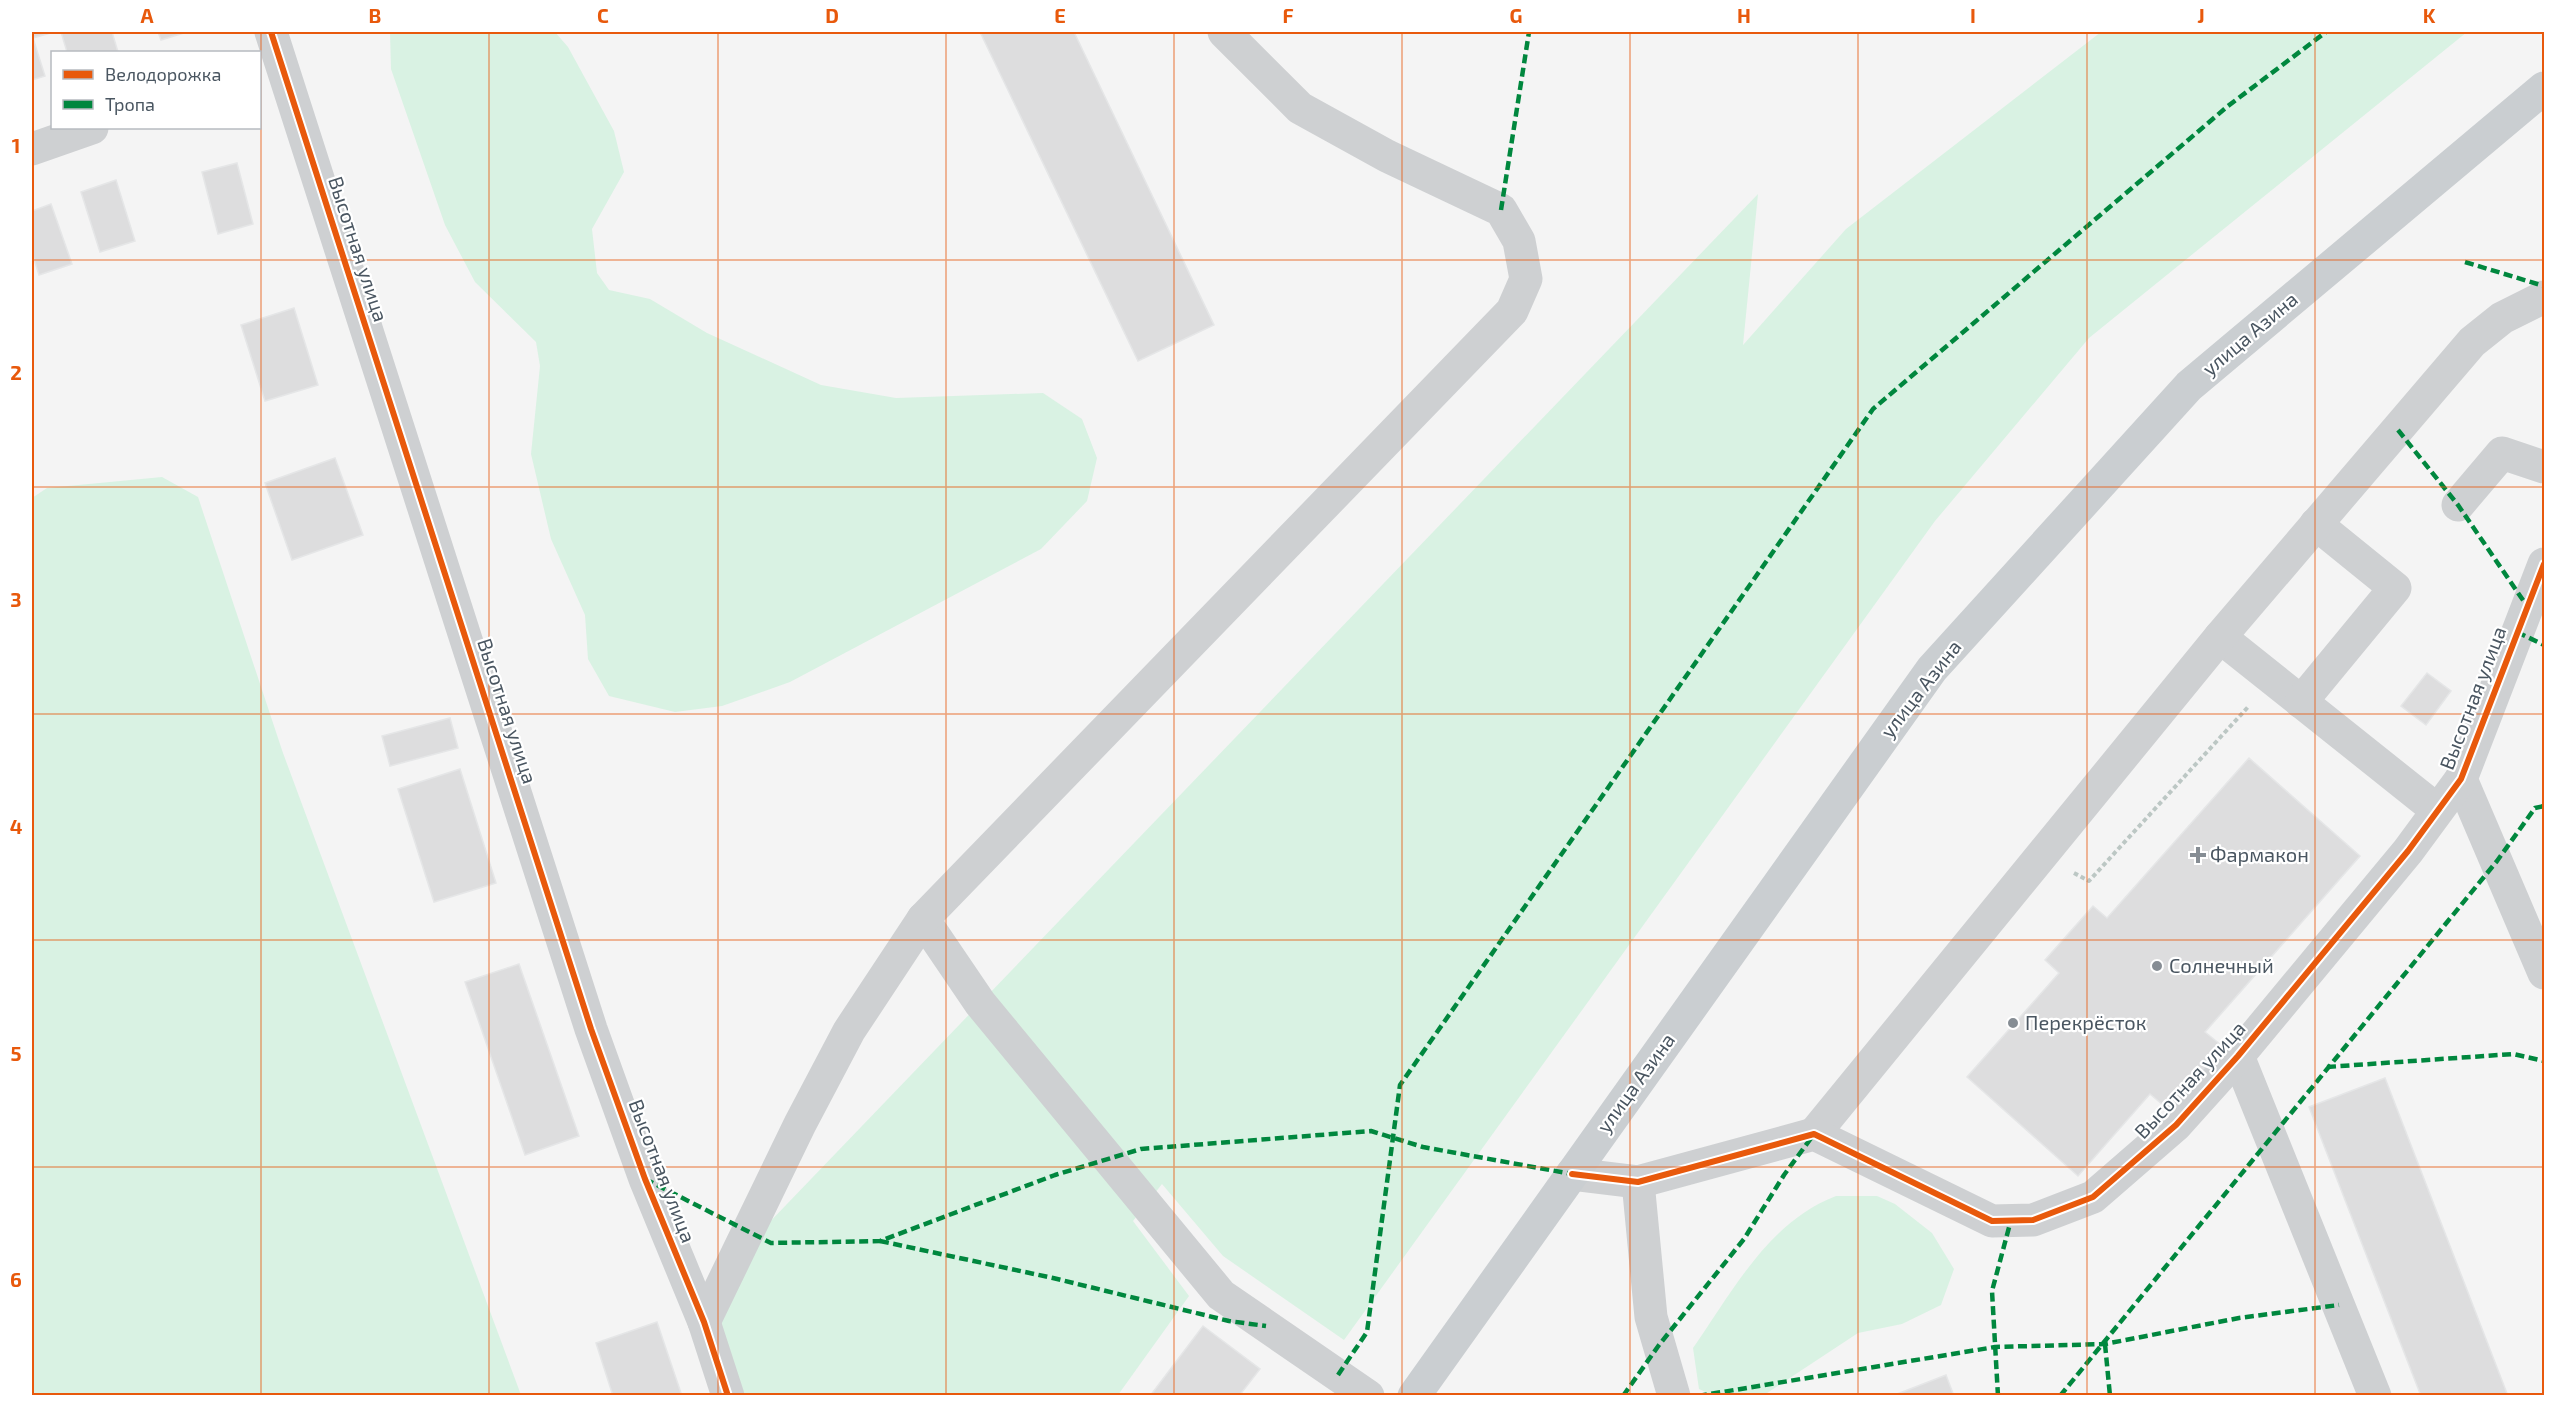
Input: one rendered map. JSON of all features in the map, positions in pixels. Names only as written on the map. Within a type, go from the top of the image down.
[{"type":"main road","name":"улица Азина","points":[[1414,1395],[1932,669],[2189,386],[2544,88]]},
{"type":"street","points":[[704,1322],[800,1124],[849,1031],[923,919],[1512,311],[1526,279],[1519,242],[1501,210],[1387,156],[1300,108],[1224,32]]},
{"type":"street","name":"Высотная улица","points":[[270,52],[591,1029],[645,1179],[704,1322],[728,1395]]},
{"type":"street","points":[[32,150],[89,129]]},
{"type":"street","points":[[1572,1174],[1638,1182],[1814,1134],[2220,638],[2472,342],[2502,318],[2544,297]]},
{"type":"street","points":[[2458,505],[2502,453],[2544,467]]},
{"type":"street","points":[[2301,702],[2395,588],[2316,524]]},
{"type":"street","name":"Высотная улица","points":[[1814,1134],[1992,1221],[2033,1220],[2093,1197],[2176,1125],[2238,1056],[2408,851],[2436,810],[2462,779],[2544,564]]},
{"type":"street","points":[[2220,638],[2436,810]]},
{"type":"street","points":[[2462,779],[2544,973]]},
{"type":"street","points":[[923,919],[980,1003],[1221,1295],[1368,1395]]},
{"type":"street","points":[[2238,1056],[2375,1395]]},
{"type":"street","points":[[1638,1182],[1651,1317],[1674,1395]]},
{"type":"green space","points":[[390,32],[555,32],[568,47],[614,131],[624,172],[592,229],[597,273],[609,290],[650,299],[707,333],[821,385],[896,398],[1043,393],[1082,419],[1097,458],[1087,501],[1041,549],[790,682],[722,706],[675,712],[609,696],[588,659],[585,615],[551,539],[531,454],[540,366],[536,342],[475,282],[445,225],[391,69]]},
{"type":"green space","points":[[2101,32],[2467,32],[2089,338],[1935,521],[1344,1340],[1223,1256],[1162,1184],[1133,1221],[1189,1296],[1118,1395],[726,1395],[701,1324],[761,1231],[1758,194],[1743,345],[1846,229]]},
{"type":"green space","points":[[162,477],[198,497],[283,753],[521,1395],[32,1395],[32,498],[47,488]]},
{"type":"green space","points":[[1836,1196],[1877,1196],[1895,1204],[1932,1233],[1954,1269],[1941,1305],[1902,1324],[1858,1333],[1764,1395],[1712,1395],[1699,1389],[1693,1348],[1738,1282],[1771,1240],[1812,1208]]},
{"type":"building","points":[[32,32],[54,32],[33,38],[45,76],[32,80]]},
{"type":"building","points":[[61,32],[112,32],[118,51],[67,51]]},
{"type":"building","points":[[158,32],[187,32],[161,40]]},
{"type":"building","points":[[980,32],[1074,32],[1214,325],[1138,361]]},
{"type":"building","points":[[237,163],[253,224],[218,234],[202,172]]},
{"type":"building","points":[[116,180],[135,241],[100,252],[81,192]]},
{"type":"building","points":[[51,204],[72,264],[39,275],[32,253],[32,211]]},
{"type":"building","points":[[294,308],[318,385],[265,401],[241,325]]},
{"type":"building","points":[[335,458],[363,535],[292,560],[265,483]]},
{"type":"building","points":[[2427,673],[2451,691],[2426,725],[2401,706]]},
{"type":"building","points":[[450,718],[458,748],[390,766],[382,736]]},
{"type":"building","name":"Солнечный","points":[[2249,758],[2360,856],[2205,1032],[2226,1049],[2170,1111],[2150,1094],[2078,1176],[1967,1077],[2059,973],[2045,960],[2093,906],[2107,918]]},
{"type":"building","points":[[460,769],[496,883],[434,902],[398,789]]},
{"type":"building","points":[[519,964],[579,1136],[525,1155],[465,982]]},
{"type":"building","points":[[2385,1078],[2508,1396],[2421,1396],[2309,1107]]},
{"type":"building","points":[[657,1322],[682,1396],[613,1396],[596,1343]]},
{"type":"building","points":[[1203,1326],[1260,1369],[1239,1396],[1150,1396]]},
{"type":"building","points":[[1946,1375],[1954,1396],[1892,1396]]},
{"type":"marked path","points":[[1501,210],[1529,32]]},
{"type":"marked path","points":[[1338,1375],[1367,1332],[1400,1085],[1873,409],[2228,106],[2326,32]]},
{"type":"marked path","points":[[2465,262],[2544,286]]},
{"type":"marked path","points":[[2398,430],[2458,505],[2527,606]]},
{"type":"marked path","points":[[2517,632],[2544,645]]},
{"type":"marked path","points":[[2060,1396],[2497,861],[2535,808],[2544,806]]},
{"type":"marked path","points":[[2327,1067],[2513,1054],[2544,1061]]},
{"type":"marked path","points":[[645,1179],[771,1243],[880,1241],[1055,1175],[1141,1149],[1371,1131],[1423,1147],[1572,1174]]},
{"type":"marked path","points":[[1623,1396],[1659,1345],[1744,1239],[1784,1175],[1814,1134]]},
{"type":"marked path","points":[[1998,1396],[1992,1291],[2011,1220]]},
{"type":"marked path","points":[[880,1241],[1053,1278],[1229,1321],[1266,1326]]},
{"type":"marked path","points":[[1698,1396],[1995,1347],[2105,1344],[2239,1318],[2339,1305]]},
{"type":"marked path","points":[[2105,1344],[2110,1396]]},
{"type":"cycle path","points":[[271,32],[591,1029],[645,1179],[704,1322],[728,1396]]},
{"type":"cycle path","points":[[1572,1174],[1638,1182],[1814,1134],[1992,1221],[2033,1220],[2093,1197],[2176,1125],[2238,1056],[2408,851],[2461,779],[2544,564]]},
{"type":"place","name":"Фармакон","points":[[2198,855]]},
{"type":"place","name":"Солнечный","points":[[2157,966]]},
{"type":"place","name":"Перекрёсток","points":[[2013,1023]]}]
